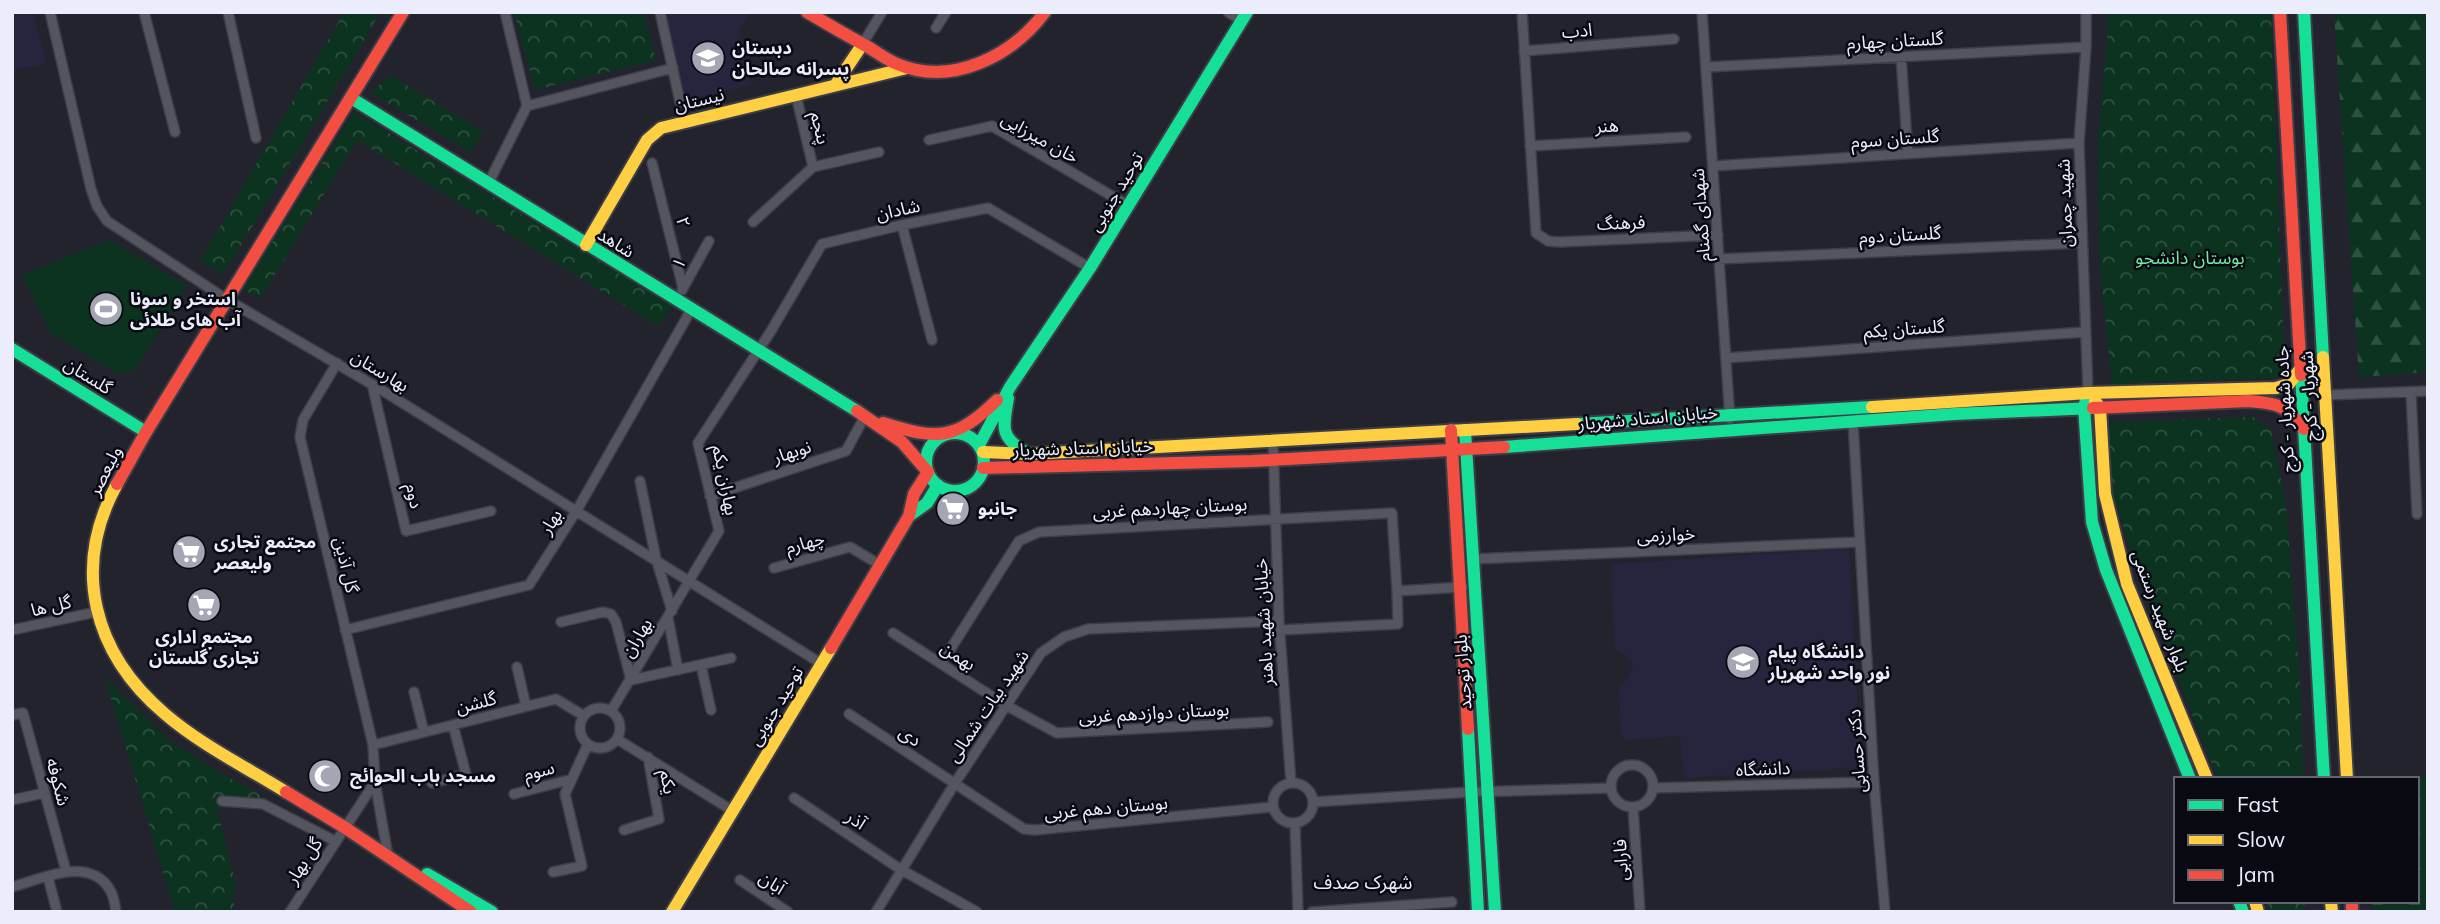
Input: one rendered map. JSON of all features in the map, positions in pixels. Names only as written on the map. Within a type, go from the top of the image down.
[{"type":"main road","points":[[807,12],[907,68],[942,71],[987,62],[1021,40],[1045,12]]},
{"type":"main road","name":"جاده شهریار - کرج","points":[[2280,12],[2324,777]]},
{"type":"main road","name":"شهریار - کرج","points":[[2304,12],[2347,777]]},
{"type":"main road","name":"ولیعصر","points":[[401,13],[146,432],[110,497],[99,524],[93,552],[92,585],[96,612],[124,672],[166,715],[198,738],[404,865]]},
{"type":"main road","name":"توحید جنوبی","points":[[981,448],[1010,387],[1090,268],[1245,17]]},
{"type":"main road","points":[[836,84],[862,45]]},
{"type":"main road","name":"نيستان","points":[[586,245],[653,133],[678,122],[907,68]]},
{"type":"main road","name":"شاهد","points":[[351,98],[864,416]]},
{"type":"main road","name":"گلستان","points":[[12,349],[146,432]]},
{"type":"main road","name":"خیابان استاد شهریار","points":[[984,468],[1247,461],[1467,450],[1730,422],[2088,393],[2276,388],[2289,384],[2300,369]]},
{"type":"main road","points":[[1010,387],[1003,432],[1006,439],[1030,454]]},
{"type":"main road","name":"توحید جنوبی","points":[[952,434],[976,422],[1010,387]]},
{"type":"main road","points":[[2088,393],[2100,407]]},
{"type":"main road","name":"بلوار شهید رستمی","points":[[2088,393],[2084,407],[2092,522],[2106,570],[2189,777]]},
{"type":"main road","name":"خیابان استاد شهریار","points":[[981,448],[1030,454],[1451,430],[1853,421],[2084,407],[2248,401],[2277,403],[2288,408],[2304,429]]},
{"type":"main road","name":"بلوار شهید رستمی","points":[[2100,407],[2105,494],[2127,584],[2206,777]]},
{"type":"main road","points":[[864,416],[928,436],[952,434],[973,439],[981,448],[984,468],[980,477],[965,489],[956,491],[938,485],[902,442],[864,416]]},
{"type":"main road","name":"بلوار توحید","points":[[1451,430],[1478,912]]},
{"type":"main road","name":"بلوار توحید","points":[[1465,430],[1495,912]]},
{"type":"main road","points":[[928,472],[928,453],[932,444],[952,434]]},
{"type":"main road","points":[[1295,439],[1285,445],[1287,452],[1296,457]]},
{"type":"main road","points":[[1247,461],[1261,454],[1259,444],[1252,442]]},
{"type":"main road","name":"توحید جنوبی","points":[[672,912],[909,516],[914,494],[928,472]]},
{"type":"main road","name":"توحید جنوبی","points":[[909,516],[927,503],[938,485]]},
{"type":"main road","points":[[404,865],[471,912]]},
{"type":"main road","points":[[404,865],[433,877],[492,912]]},
{"type":"street","name":"بهارستان","points":[[50,12],[91,189],[101,214],[107,221],[226,299],[372,384],[822,664]]},
{"type":"street","points":[[144,12],[174,132]]},
{"type":"street","points":[[228,12],[257,138]]},
{"type":"street","points":[[488,184],[527,106],[505,12]]},
{"type":"street","points":[[660,12],[680,102]]},
{"type":"street","points":[[862,45],[882,12]]},
{"type":"street","points":[[936,28],[946,12]]},
{"type":"street","points":[[1228,12],[1245,17]]},
{"type":"street","points":[[1522,12],[1530,146]]},
{"type":"street","name":"شهدای گمنام","points":[[1702,12],[1730,422]]},
{"type":"street","name":"شهید چمران","points":[[2086,12],[2079,143],[2088,393]]},
{"type":"street","name":"ادب","points":[[1524,51],[1674,39]]},
{"type":"street","name":"گلستان چهارم","points":[[1707,68],[2086,47]]},
{"type":"street","points":[[1901,57],[1908,154]]},
{"type":"street","points":[[527,106],[673,68]]},
{"type":"street","name":"پنجم","points":[[796,95],[813,167]]},
{"type":"street","name":"خان میرزایی","points":[[929,140],[992,126],[1129,206]]},
{"type":"street","name":"هنر","points":[[1530,146],[1686,137]]},
{"type":"street","name":"گلستان سوم","points":[[1713,166],[2079,143]]},
{"type":"street","name":"فرهنگ","points":[[1530,146],[1534,226],[1541,238],[1559,242],[1718,235]]},
{"type":"street","points":[[753,222],[813,167],[879,152]]},
{"type":"street","name":"۲","points":[[652,163],[683,288]]},
{"type":"street","name":"شادان","points":[[758,351],[821,244],[988,208],[1090,268]]},
{"type":"street","points":[[902,225],[932,340]]},
{"type":"street","name":"۱","points":[[676,301],[709,241]]},
{"type":"street","name":"گلستان دوم","points":[[1719,259],[2081,243]]},
{"type":"street","name":"بهار","points":[[345,629],[529,585],[577,510],[691,310]]},
{"type":"street","name":"گلستان یکم","points":[[1726,358],[2085,332]]},
{"type":"street","name":"بهاران یکم","points":[[690,581],[719,531],[698,443],[758,351]]},
{"type":"street","name":"گل آذین","points":[[337,363],[303,420],[299,432],[373,745],[375,782],[388,856]]},
{"type":"street","name":"دوم","points":[[372,384],[406,531],[491,511]]},
{"type":"street","points":[[2326,395],[2428,391]]},
{"type":"street","points":[[2411,393],[2417,514]]},
{"type":"street","name":"نوبهار","points":[[710,496],[846,451],[864,416]]},
{"type":"street","name":"دکتر حسابی","points":[[1853,421],[1874,782],[1885,912]]},
{"type":"street","name":"خیابان شهید باهنر","points":[[1273,441],[1279,625],[1291,783]]},
{"type":"street","points":[[640,481],[670,614],[678,670]]},
{"type":"street","name":"بوستان چهاردهم غربی","points":[[941,664],[1019,541],[1029,534],[1060,530],[1392,513],[1398,624]]},
{"type":"street","name":"خوارزمی","points":[[1473,559],[1860,542]]},
{"type":"street","name":"چهارم","points":[[774,568],[850,547],[880,565]]},
{"type":"street","name":"بهاران","points":[[611,712],[690,581]]},
{"type":"street","points":[[1396,591],[1474,586]]},
{"type":"street","name":"گل ها","points":[[12,630],[96,612]]},
{"type":"street","points":[[561,622],[603,612],[611,614],[616,622],[631,680],[731,658]]},
{"type":"street","name":"شهید بیات شمالی","points":[[876,912],[900,869],[1041,653],[1058,640],[1079,631],[1398,624]]},
{"type":"street","name":"بهمن","points":[[893,633],[1007,706]]},
{"type":"street","points":[[701,665],[710,710]]},
{"type":"street","points":[[517,667],[526,706]]},
{"type":"street","points":[[414,692],[424,732]]},
{"type":"street","name":"گلشن","points":[[373,745],[556,699],[583,716]]},
{"type":"street","name":"بوستان دوازدهم غربی","points":[[1007,706],[1062,734],[1268,722]]},
{"type":"street","points":[[596,708],[611,712],[620,725],[617,739],[607,747],[587,744],[580,732],[583,716],[596,708]]},
{"type":"street","name":"شکوفه","points":[[12,715],[23,713],[66,871]]},
{"type":"street","name":"دی","points":[[849,714],[955,783]]},
{"type":"street","points":[[432,783],[466,774],[453,725]]},
{"type":"street","points":[[617,739],[733,811]]},
{"type":"street","points":[[553,872],[582,866],[565,794],[587,744]]},
{"type":"street","name":"یکم","points":[[624,830],[659,819],[648,757]]},
{"type":"street","points":[[1632,765],[1645,770],[1653,788],[1649,799],[1633,807],[1616,800],[1611,788],[1614,775],[1625,766],[1632,765]]},
{"type":"street","name":"سوم","points":[[514,794],[572,779]]},
{"type":"street","points":[[344,827],[375,782]]},
{"type":"street","name":"دانشگاه","points":[[1653,788],[1874,782]]},
{"type":"street","name":"بوستان دهم غربی","points":[[955,783],[1024,829],[1030,830],[1273,807]]},
{"type":"street","points":[[1291,783],[1309,790],[1313,802],[1307,819],[1295,824],[1284,821],[1273,807],[1275,794],[1291,783]]},
{"type":"street","points":[[1313,802],[1471,792],[1611,788]]},
{"type":"street","points":[[12,800],[44,793]]},
{"type":"street","name":"آذر","points":[[794,798],[900,869],[977,912]]},
{"type":"street","points":[[222,801],[263,804],[335,841]]},
{"type":"street","name":"فارابی","points":[[1633,807],[1640,912]]},
{"type":"street","points":[[1295,824],[1298,912]]},
{"type":"street","name":"گل بهار","points":[[290,912],[344,827]]},
{"type":"street","points":[[12,887],[66,871],[91,874],[98,877],[111,891],[116,912]]},
{"type":"street","points":[[48,877],[58,912]]},
{"type":"street","name":"آبان","points":[[740,880],[788,912]]},
{"type":"street","points":[[1312,912],[1386,909],[1452,902]]},
{"type":"shaded area","points":[[12,12],[33,12],[46,63],[12,71]]},
{"type":"shaded area","name":"دبستان پسرانه صالحان","points":[[660,12],[751,12],[739,32],[752,84],[680,102]]},
{"type":"shaded area","name":"دانشگاه پیام نور واحد شهریار","points":[[1849,549],[1861,767],[1684,778],[1680,736],[1625,740],[1621,735],[1619,689],[1629,677],[1633,665],[1624,654],[1615,650],[1611,564]]},
{"type":"green space","points":[[344,12],[375,12],[379,15],[223,275],[200,261]]},
{"type":"green space","points":[[514,12],[643,12],[656,60],[535,90]]},
{"type":"green space","name":"بوستان دانشجو","points":[[2107,12],[2271,12],[2285,377],[2112,384],[2099,257],[2098,136],[2107,46]]},
{"type":"green space","points":[[2334,12],[2428,12],[2428,372],[2359,377]]},
{"type":"green space","points":[[390,75],[484,132],[470,152],[371,93]]},
{"type":"green space","points":[[354,112],[672,306],[658,326],[357,140],[260,299],[243,289]]},
{"type":"green space","name":"استخر و سونا آب های طلائی","points":[[109,240],[187,285],[135,370],[118,374],[51,333],[22,275]]},
{"type":"green space","points":[[2253,417],[2271,430],[2286,505],[2301,695],[2303,777],[2217,777],[2138,579],[2113,491],[2108,422]]},
{"type":"green space","points":[[105,678],[171,742],[268,799],[217,809],[236,885],[232,897],[236,912],[175,912]]},
{"type":"green space","points":[[2428,775],[2428,912],[2374,912],[2372,903],[2419,903],[2419,777]]},
{"type":"green space","points":[[2267,903],[2305,903],[2304,912],[2270,912]]},
{"type":"traffic: fast","points":[[979,445],[1010,387],[1090,268],[1247,12]]},
{"type":"traffic: fast","points":[[2304,12],[2323,357]]},
{"type":"traffic: fast","points":[[351,98],[857,411]]},
{"type":"traffic: fast","points":[[12,349],[146,432]]},
{"type":"traffic: fast","points":[[2301,375],[2324,777]]},
{"type":"traffic: fast","points":[[1008,398],[1005,429],[1010,441],[1025,452]]},
{"type":"traffic: fast","points":[[2086,400],[2084,407],[2092,522],[2106,570],[2189,777]]},
{"type":"traffic: fast","points":[[1577,424],[1872,407]]},
{"type":"traffic: fast","points":[[1504,447],[1955,414],[2093,408]]},
{"type":"traffic: fast","points":[[1465,430],[1495,912]]},
{"type":"traffic: fast","points":[[955,433],[966,435],[979,446],[984,462],[982,473],[971,486],[955,491],[944,489],[931,478],[926,462],[928,451],[939,438],[955,433]]},
{"type":"traffic: fast","points":[[909,516],[927,503],[938,485]]},
{"type":"traffic: fast","points":[[1468,729],[1478,912]]},
{"type":"traffic: fast","points":[[427,874],[492,912]]},
{"type":"traffic: fast","points":[[2240,903],[2243,912]]},
{"type":"traffic: slow","points":[[836,84],[862,45]]},
{"type":"traffic: slow","points":[[586,245],[647,140],[661,128],[907,68]]},
{"type":"traffic: slow","points":[[2323,357],[2347,777]]},
{"type":"traffic: slow","points":[[1872,407],[2088,393],[2276,388],[2289,384],[2300,369]]},
{"type":"traffic: slow","points":[[2095,401],[2100,407],[2105,494],[2127,584],[2206,777]]},
{"type":"traffic: slow","points":[[983,452],[1030,454],[1577,424]]},
{"type":"traffic: slow","points":[[117,484],[103,515],[95,547],[93,578],[97,608],[106,637],[140,690],[165,714],[209,746],[286,792]]},
{"type":"traffic: slow","points":[[672,912],[831,648]]},
{"type":"traffic: slow","points":[[2256,903],[2258,912]]},
{"type":"traffic: slow","points":[[2331,903],[2332,912]]},
{"type":"traffic: jam","points":[[117,484],[146,432],[403,12]]},
{"type":"traffic: jam","points":[[807,12],[893,62],[918,70],[939,72],[979,63],[998,54],[1016,42],[1045,12]]},
{"type":"traffic: jam","points":[[2280,12],[2301,375]]},
{"type":"traffic: jam","points":[[883,423],[918,432],[944,433],[969,423],[997,400]]},
{"type":"traffic: jam","points":[[2093,408],[2248,401],[2281,407],[2304,429]]},
{"type":"traffic: jam","points":[[831,648],[909,516],[914,494],[928,472],[902,442],[857,411]]},
{"type":"traffic: jam","points":[[1451,430],[1468,729]]},
{"type":"traffic: jam","points":[[983,468],[1252,461],[1504,447]]},
{"type":"traffic: jam","points":[[286,792],[344,827],[471,912]]},
{"type":"traffic: jam","points":[[2352,903],[2352,912]]},
{"type":"place","name":"دبستان پسرانه صالحان","points":[[708,58]]},
{"type":"place","name":"استخر و سونا آب های طلائی","points":[[106,309]]},
{"type":"place","name":"جانبو","points":[[953,509]]},
{"type":"place","name":"مجتمع تجاری ولیعصر","points":[[189,552]]},
{"type":"place","name":"مجتمع اداری تجاری گلستان","points":[[204,605]]},
{"type":"place","name":"دانشگاه پیام نور واحد شهریار","points":[[1743,662]]},
{"type":"place","name":"مسجد باب الحوائج","points":[[325,776]]},
{"type":"district","name":"شهرک صدف","points":[[1363,882]]}]
